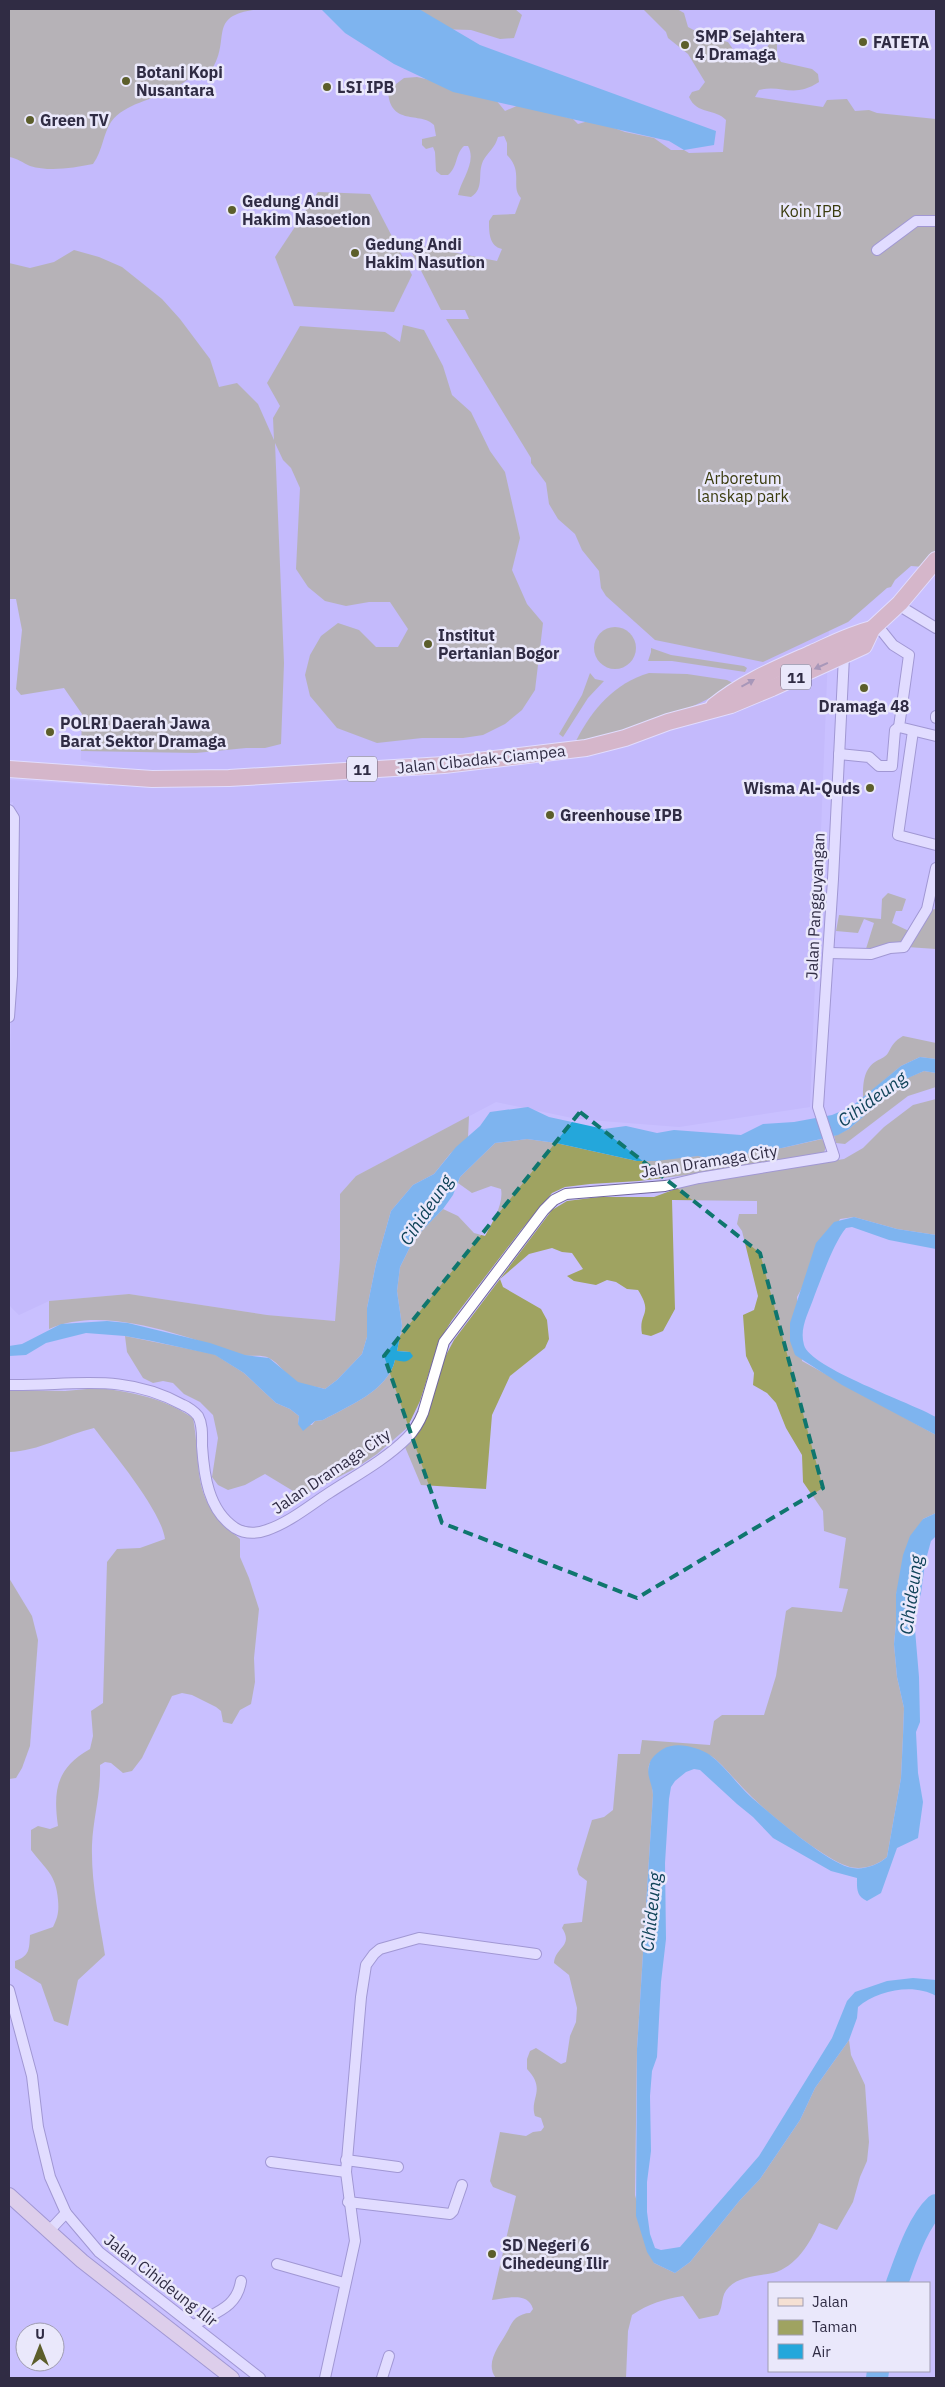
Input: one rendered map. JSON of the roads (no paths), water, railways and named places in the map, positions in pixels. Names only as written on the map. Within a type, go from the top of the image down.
[{"type":"highway","name":"11","points":[[708,710],[761,693],[864,646],[874,627],[898,605],[936,560]]},
{"type":"highway","name":"11","points":[[708,710],[731,692],[774,670],[856,633],[874,627]]},
{"type":"highway","name":"Jalan Cibadak-Ciampea","points":[[9,773],[152,780],[229,778],[444,765],[586,748],[625,738],[708,710]]},
{"type":"main road","points":[[9,2195],[82,2261],[232,2378]]},
{"type":"street","points":[[877,250],[916,221],[936,221]]},
{"type":"street","points":[[898,605],[936,628]]},
{"type":"street","points":[[839,754],[869,757],[879,766],[892,766],[895,730],[899,727],[909,654],[893,645],[874,627]]},
{"type":"street","name":"Jalan Pangguyangan","points":[[834,1156],[818,1107],[829,954],[844,656]]},
{"type":"street","points":[[899,727],[936,736]]},
{"type":"street","points":[[913,731],[898,835],[936,845]]},
{"type":"street","points":[[9,810],[14,818],[11,832],[9,1017]]},
{"type":"street","points":[[829,954],[871,954],[890,948],[904,947],[927,909],[936,868]]},
{"type":"street","name":"Jalan Dramaga City","points":[[9,1385],[114,1382],[134,1385],[184,1405],[197,1414],[201,1425],[205,1478],[209,1494],[222,1514],[234,1527],[247,1534],[267,1530],[297,1515],[392,1452],[407,1438],[418,1424],[423,1413],[444,1342],[538,1218],[554,1200],[566,1194],[665,1186],[699,1178],[834,1156]]},
{"type":"street","points":[[325,2378],[354,2242],[348,2202],[346,2160],[361,1997],[366,1964],[380,1949],[419,1938],[536,1954]]},
{"type":"street","name":"Jalan Cihideung Ilir","points":[[9,1990],[32,2076],[38,2127],[50,2177],[66,2213],[100,2252],[260,2378]]},
{"type":"street","points":[[346,2160],[398,2167]]},
{"type":"street","points":[[271,2162],[346,2172]]},
{"type":"street","points":[[348,2202],[450,2214],[453,2211],[462,2185]]},
{"type":"street","points":[[49,2231],[66,2213]]},
{"type":"street","points":[[277,2264],[344,2283]]},
{"type":"street","points":[[194,2325],[235,2300],[241,2281]]},
{"type":"street","points":[[382,2378],[389,2356]]},
{"type":"water","points":[[321,9],[419,9],[480,45],[716,131],[714,145],[684,150],[669,141],[453,92],[394,64],[345,33]]},
{"type":"water","points":[[920,1057],[936,1059],[936,1073],[924,1071],[908,1078],[849,1129],[838,1135],[782,1148],[758,1150],[740,1156],[708,1158],[698,1156],[656,1161],[637,1161],[556,1143],[527,1139],[495,1143],[460,1177],[453,1195],[443,1209],[414,1239],[400,1267],[397,1291],[402,1326],[397,1351],[410,1352],[413,1356],[405,1361],[395,1360],[391,1371],[376,1389],[344,1409],[323,1420],[315,1421],[303,1431],[298,1424],[299,1416],[290,1409],[276,1403],[244,1373],[215,1355],[125,1336],[86,1333],[46,1343],[26,1355],[9,1356],[9,1346],[22,1344],[61,1324],[107,1321],[128,1323],[210,1343],[245,1355],[269,1358],[298,1382],[325,1389],[337,1380],[362,1354],[367,1337],[367,1308],[376,1264],[391,1211],[413,1185],[434,1174],[456,1147],[480,1126],[490,1112],[528,1107],[549,1117],[604,1129],[626,1126],[657,1133],[674,1130],[741,1135],[763,1124],[794,1122],[832,1115],[851,1107],[901,1066]]},
{"type":"water","points":[[854,1217],[897,1229],[936,1235],[936,1249],[889,1240],[852,1227],[846,1228],[832,1251],[807,1314],[803,1332],[804,1345],[810,1354],[842,1374],[936,1417],[936,1435],[842,1385],[795,1355],[790,1341],[790,1323],[816,1243],[834,1222]]},
{"type":"water","points":[[936,1513],[936,1536],[931,1541],[925,1563],[921,1593],[914,1618],[919,1677],[920,1722],[916,1732],[918,1773],[923,1802],[918,1838],[897,1848],[881,1893],[867,1901],[863,1899],[857,1888],[857,1878],[831,1871],[773,1838],[753,1817],[700,1770],[694,1769],[686,1772],[671,1787],[665,1863],[666,1939],[661,1982],[657,2057],[652,2071],[650,2096],[651,2151],[647,2182],[647,2212],[650,2234],[655,2248],[661,2250],[680,2247],[759,2156],[832,2038],[847,2001],[855,1992],[887,1981],[913,1978],[936,1980],[936,1996],[917,1990],[896,1990],[876,1996],[858,2007],[857,2018],[849,2040],[815,2088],[800,2120],[760,2179],[740,2200],[690,2262],[675,2273],[654,2263],[647,2252],[636,2216],[637,2049],[653,1795],[648,1773],[650,1763],[656,1754],[674,1745],[687,1746],[699,1750],[715,1759],[750,1796],[783,1824],[811,1846],[837,1862],[848,1867],[863,1868],[874,1865],[887,1857],[901,1778],[904,1708],[897,1677],[894,1644],[896,1594],[903,1555],[910,1536],[923,1519]]},
{"type":"waterway","name":"Cihideung","points":[[897,2282],[923,2221],[936,2205]]},
{"type":"waterway","name":"Cihideung","points":[[877,2378],[878,2372]]},
{"type":"place","name":"FATETA","points":[[863,42]]},
{"type":"place","name":"SMP Sejahtera 4 Dramaga","points":[[685,45]]},
{"type":"place","name":"Botani Kopi Nusantara","points":[[126,81]]},
{"type":"place","name":"LSI IPB","points":[[327,87]]},
{"type":"place","name":"Green TV","points":[[30,120]]},
{"type":"place","name":"Gedung Andi Hakim Nasoetion","points":[[232,210]]},
{"type":"place","name":"Gedung Andi Hakim Nasution","points":[[355,253]]},
{"type":"place","name":"Institut Pertanian Bogor","points":[[428,644]]},
{"type":"place","name":"Dramaga 48","points":[[864,688]]},
{"type":"place","name":"POLRI Daerah Jawa Barat Sektor Dramaga","points":[[50,732]]},
{"type":"place","name":"Wisma Al-Quds","points":[[870,788]]},
{"type":"place","name":"Greenhouse IPB","points":[[550,815]]},
{"type":"place","name":"SD Negeri 6 Cihedeung Ilir","points":[[492,2254]]},
{"type":"park label","name":"Koin IPB","points":[[811,211]]},
{"type":"park label","name":"Arboretum lanskap park","points":[[743,487]]}]
